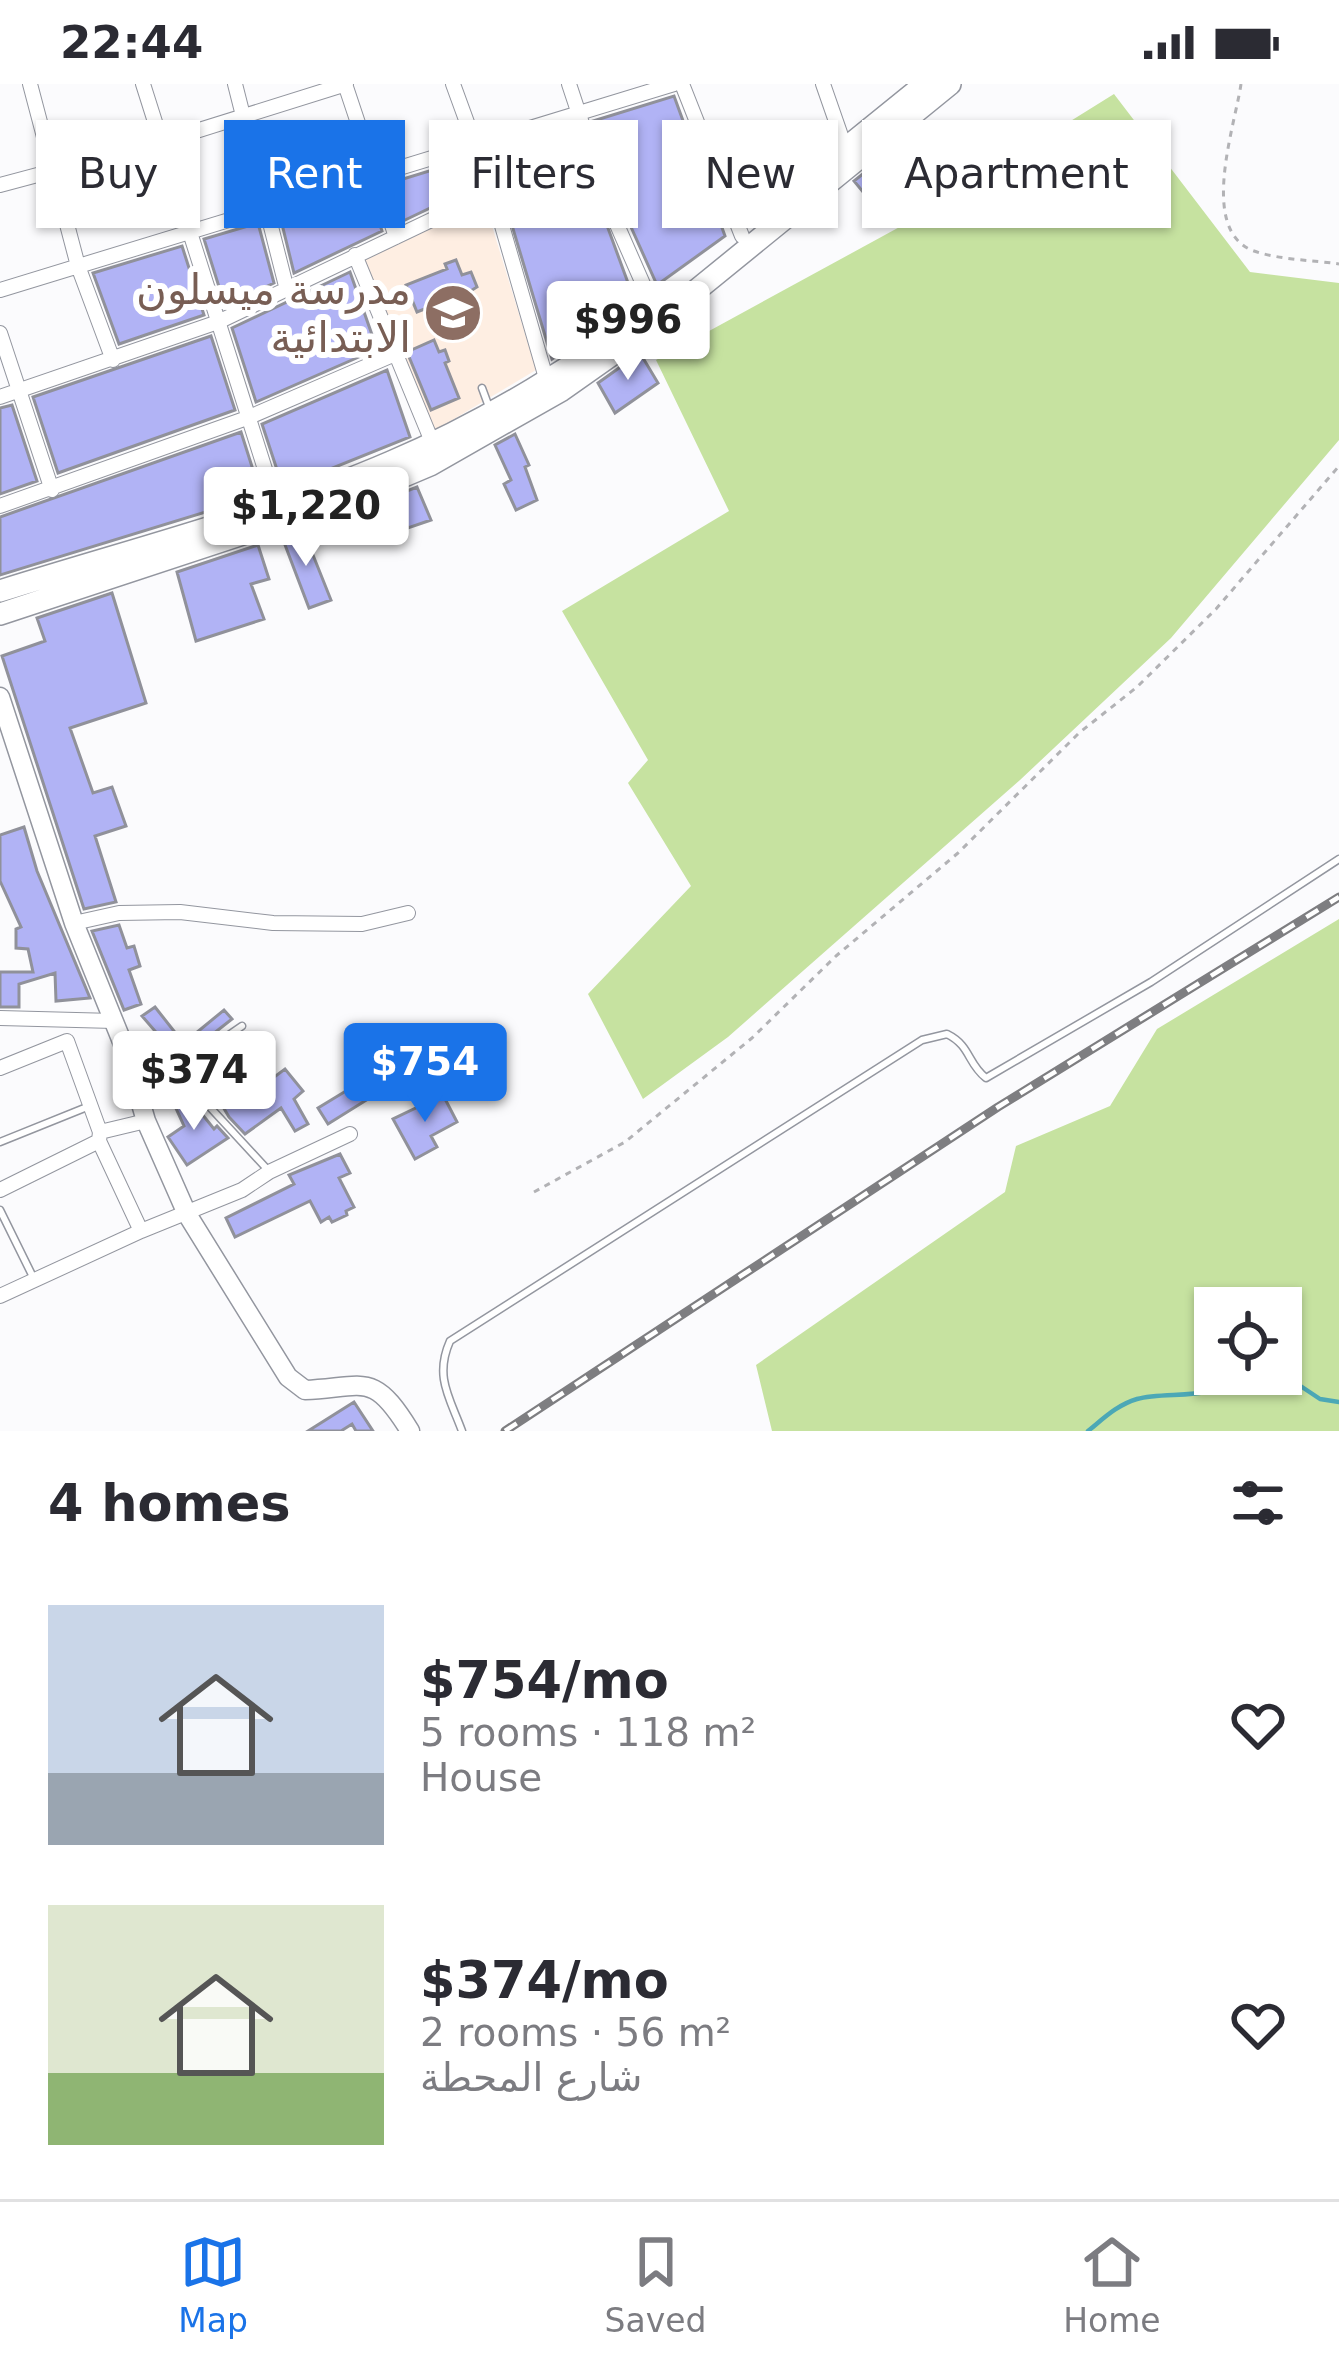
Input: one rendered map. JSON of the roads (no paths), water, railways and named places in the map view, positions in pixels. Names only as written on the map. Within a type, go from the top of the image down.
[{"type":"main road","points":[[0,614],[352,498],[430,465],[562,390],[847,156],[925,84]]},
{"type":"main road","points":[[0,591],[276,504],[433,444],[652,317],[742,236],[950,84]]},
{"type":"main road","points":[[2,710],[74,923],[125,1048],[146,1121],[187,1214],[288,1377],[305,1390],[353,1383],[375,1388],[410,1431]]},
{"type":"street","points":[[30,84],[40,120]]},
{"type":"street","points":[[142,84],[153,120]]},
{"type":"street","points":[[235,84],[244,120]]},
{"type":"street","points":[[200,130],[345,84],[356,120]]},
{"type":"street","points":[[453,84],[465,120]]},
{"type":"street","points":[[569,84],[652,317]]},
{"type":"street","points":[[556,120],[678,84],[742,236]]},
{"type":"street","points":[[823,84],[847,156]]},
{"type":"street","points":[[0,185],[36,175]]},
{"type":"street","points":[[0,290],[224,221]]},
{"type":"street","points":[[0,397],[218,322],[429,221]]},
{"type":"street","points":[[68,228],[113,360]]},
{"type":"street","points":[[187,228],[276,504]]},
{"type":"street","points":[[271,228],[287,290]]},
{"type":"street","points":[[393,228],[396,237]]},
{"type":"street","points":[[503,228],[546,378]]},
{"type":"street","points":[[355,255],[433,444]]},
{"type":"street","points":[[0,333],[52,490]]},
{"type":"street","points":[[0,506],[247,418],[394,354]]},
{"type":"street","points":[[74,923],[118,913],[181,912],[273,923],[362,924],[408,913]]},
{"type":"street","points":[[0,1018],[114,1021]]},
{"type":"street","points":[[0,1068],[67,1041],[140,1231]]},
{"type":"street","points":[[0,1190],[100,1136],[146,1121]]},
{"type":"street","points":[[0,1296],[242,1190],[269,1172],[350,1135]]},
{"type":"lane","points":[[482,388],[490,410]]},
{"type":"lane","points":[[462,1431],[442,1387],[442,1359],[450,1341],[922,1040],[947,1034],[963,1042],[976,1070],[986,1078],[1151,982],[1339,859]]},
{"type":"lane","points":[[178,1070],[242,1026]]},
{"type":"lane","points":[[125,1048],[149,1046],[178,1070],[269,1172]]},
{"type":"lane","points":[[0,1142],[91,1106]]},
{"type":"lane","points":[[0,1210],[34,1280]]},
{"type":"waterway","points":[[1302,1387],[1320,1399],[1339,1402]]},
{"type":"waterway","points":[[1088,1431],[1130,1402],[1194,1393]]},
{"type":"railway","points":[[505,1431],[998,1107],[1339,897]]},
{"type":"place","name":"مدرسة ميسلون الابتدائية","points":[[453,313]]}]
